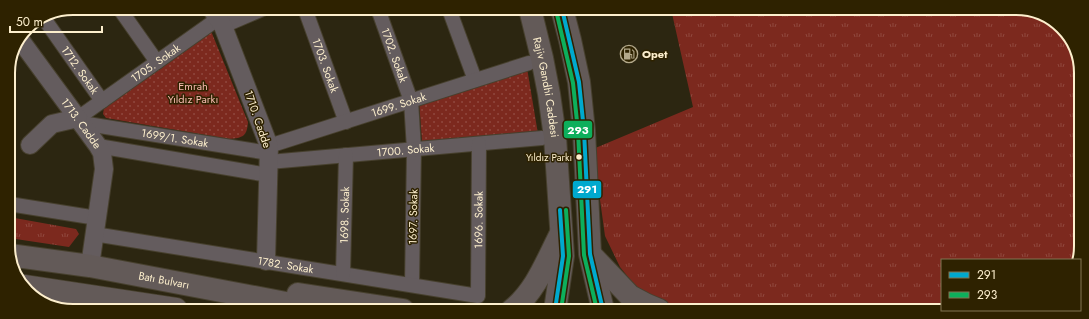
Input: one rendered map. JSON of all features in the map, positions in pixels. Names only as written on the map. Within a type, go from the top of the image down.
[{"type":"main road","name":"Rajiv Gandhi Caddesi","points":[[531,15],[549,94],[555,137],[563,256],[556,304]]},
{"type":"main road","points":[[564,15],[579,82],[584,131],[590,254],[602,304]]},
{"type":"main road","points":[[519,304],[532,289],[561,232]]},
{"type":"main road","points":[[590,254],[630,296],[645,304]]},
{"type":"main road","name":"Batı Bulvarı","points":[[16,256],[90,266],[290,304]]},
{"type":"main road","points":[[196,287],[218,281],[365,304]]},
{"type":"main road","points":[[38,292],[52,298],[121,304]]},
{"type":"street","points":[[124,15],[157,62]]},
{"type":"street","name":"1705. Sokak","points":[[79,120],[102,101],[221,15]]},
{"type":"street","name":"1710. Cadde","points":[[221,15],[269,159],[266,262]]},
{"type":"street","name":"1703. Sokak","points":[[308,15],[346,122]]},
{"type":"street","name":"1702. Sokak","points":[[380,15],[411,101],[414,149]]},
{"type":"street","points":[[451,15],[474,80]]},
{"type":"street","name":"1712. Sokak","points":[[46,22],[102,101]]},
{"type":"street","name":"1713. Cadde","points":[[23,44],[102,153],[104,169],[90,266]]},
{"type":"street","name":"1699. Sokak","points":[[269,159],[346,122],[529,63]]},
{"type":"street","points":[[30,146],[52,124],[79,120]]},
{"type":"street","name":"1699/1. Sokak","points":[[79,120],[269,159]]},
{"type":"street","name":"1700. Sokak","points":[[269,159],[346,155],[542,138]]},
{"type":"street","name":"1696. Sokak","points":[[478,296],[479,144]]},
{"type":"street","name":"1699/1. Sokak","points":[[98,146],[269,159]]},
{"type":"street","name":"1697. Sokak","points":[[412,285],[414,149]]},
{"type":"street","name":"1698. Sokak","points":[[343,274],[346,155]]},
{"type":"street","name":"1782. Sokak","points":[[15,206],[96,226],[266,262],[478,296]]},
{"type":"green space","points":[[672,15],[1024,15],[1038,19],[1054,29],[1060,35],[1068,47],[1073,62],[1074,254],[1073,259],[941,259],[941,304],[662,304],[636,287],[620,267],[605,236],[593,149],[693,107]]},
{"type":"green space","name":"Emrah Yıldız Parkı","points":[[211,31],[248,122],[247,130],[241,137],[229,139],[106,118],[103,114],[104,108]]},
{"type":"green space","points":[[527,68],[538,134],[422,141],[419,101]]},
{"type":"green space","points":[[15,218],[76,229],[79,234],[69,247],[15,239]]},
{"type":"transit line","name":"293","points":[[557,15],[573,83],[578,131],[584,255],[596,304]]},
{"type":"transit line","name":"291","points":[[563,15],[579,82],[584,131],[590,254],[602,304]]},
{"type":"transit line","name":"291","points":[[556,304],[563,256],[560,210]]},
{"type":"transit line","name":"293","points":[[562,304],[569,256],[566,210]]},
{"type":"place","name":"Opet","points":[[629,54]]},
{"type":"place","name":"Yıldız Parkı","points":[[579,157]]}]
